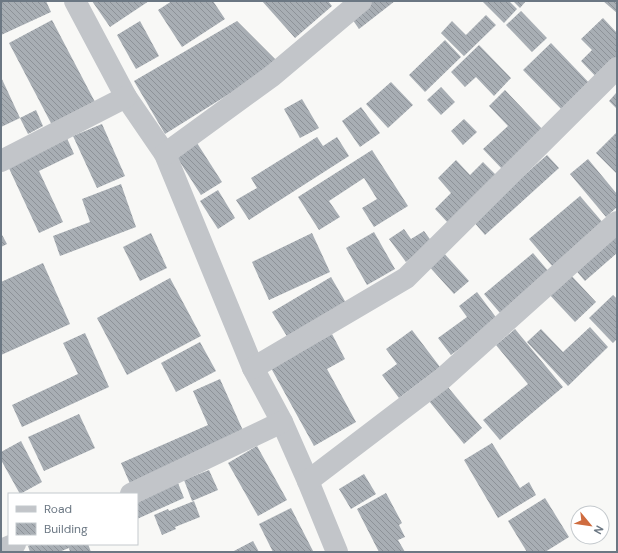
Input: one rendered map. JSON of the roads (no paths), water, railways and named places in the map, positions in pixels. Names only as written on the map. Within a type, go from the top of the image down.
[{"type":"street","points":[[75,1],[126,97],[165,154],[253,368],[282,422],[308,481],[331,550]]},
{"type":"street","points":[[165,154],[272,76],[362,1]]},
{"type":"street","points":[[253,368],[406,278],[617,68]]},
{"type":"street","points":[[1,161],[126,97]]},
{"type":"street","points":[[308,481],[442,378],[617,222]]},
{"type":"street","points":[[133,493],[282,422]]},
{"type":"street","points":[[1,550],[13,545]]}]
